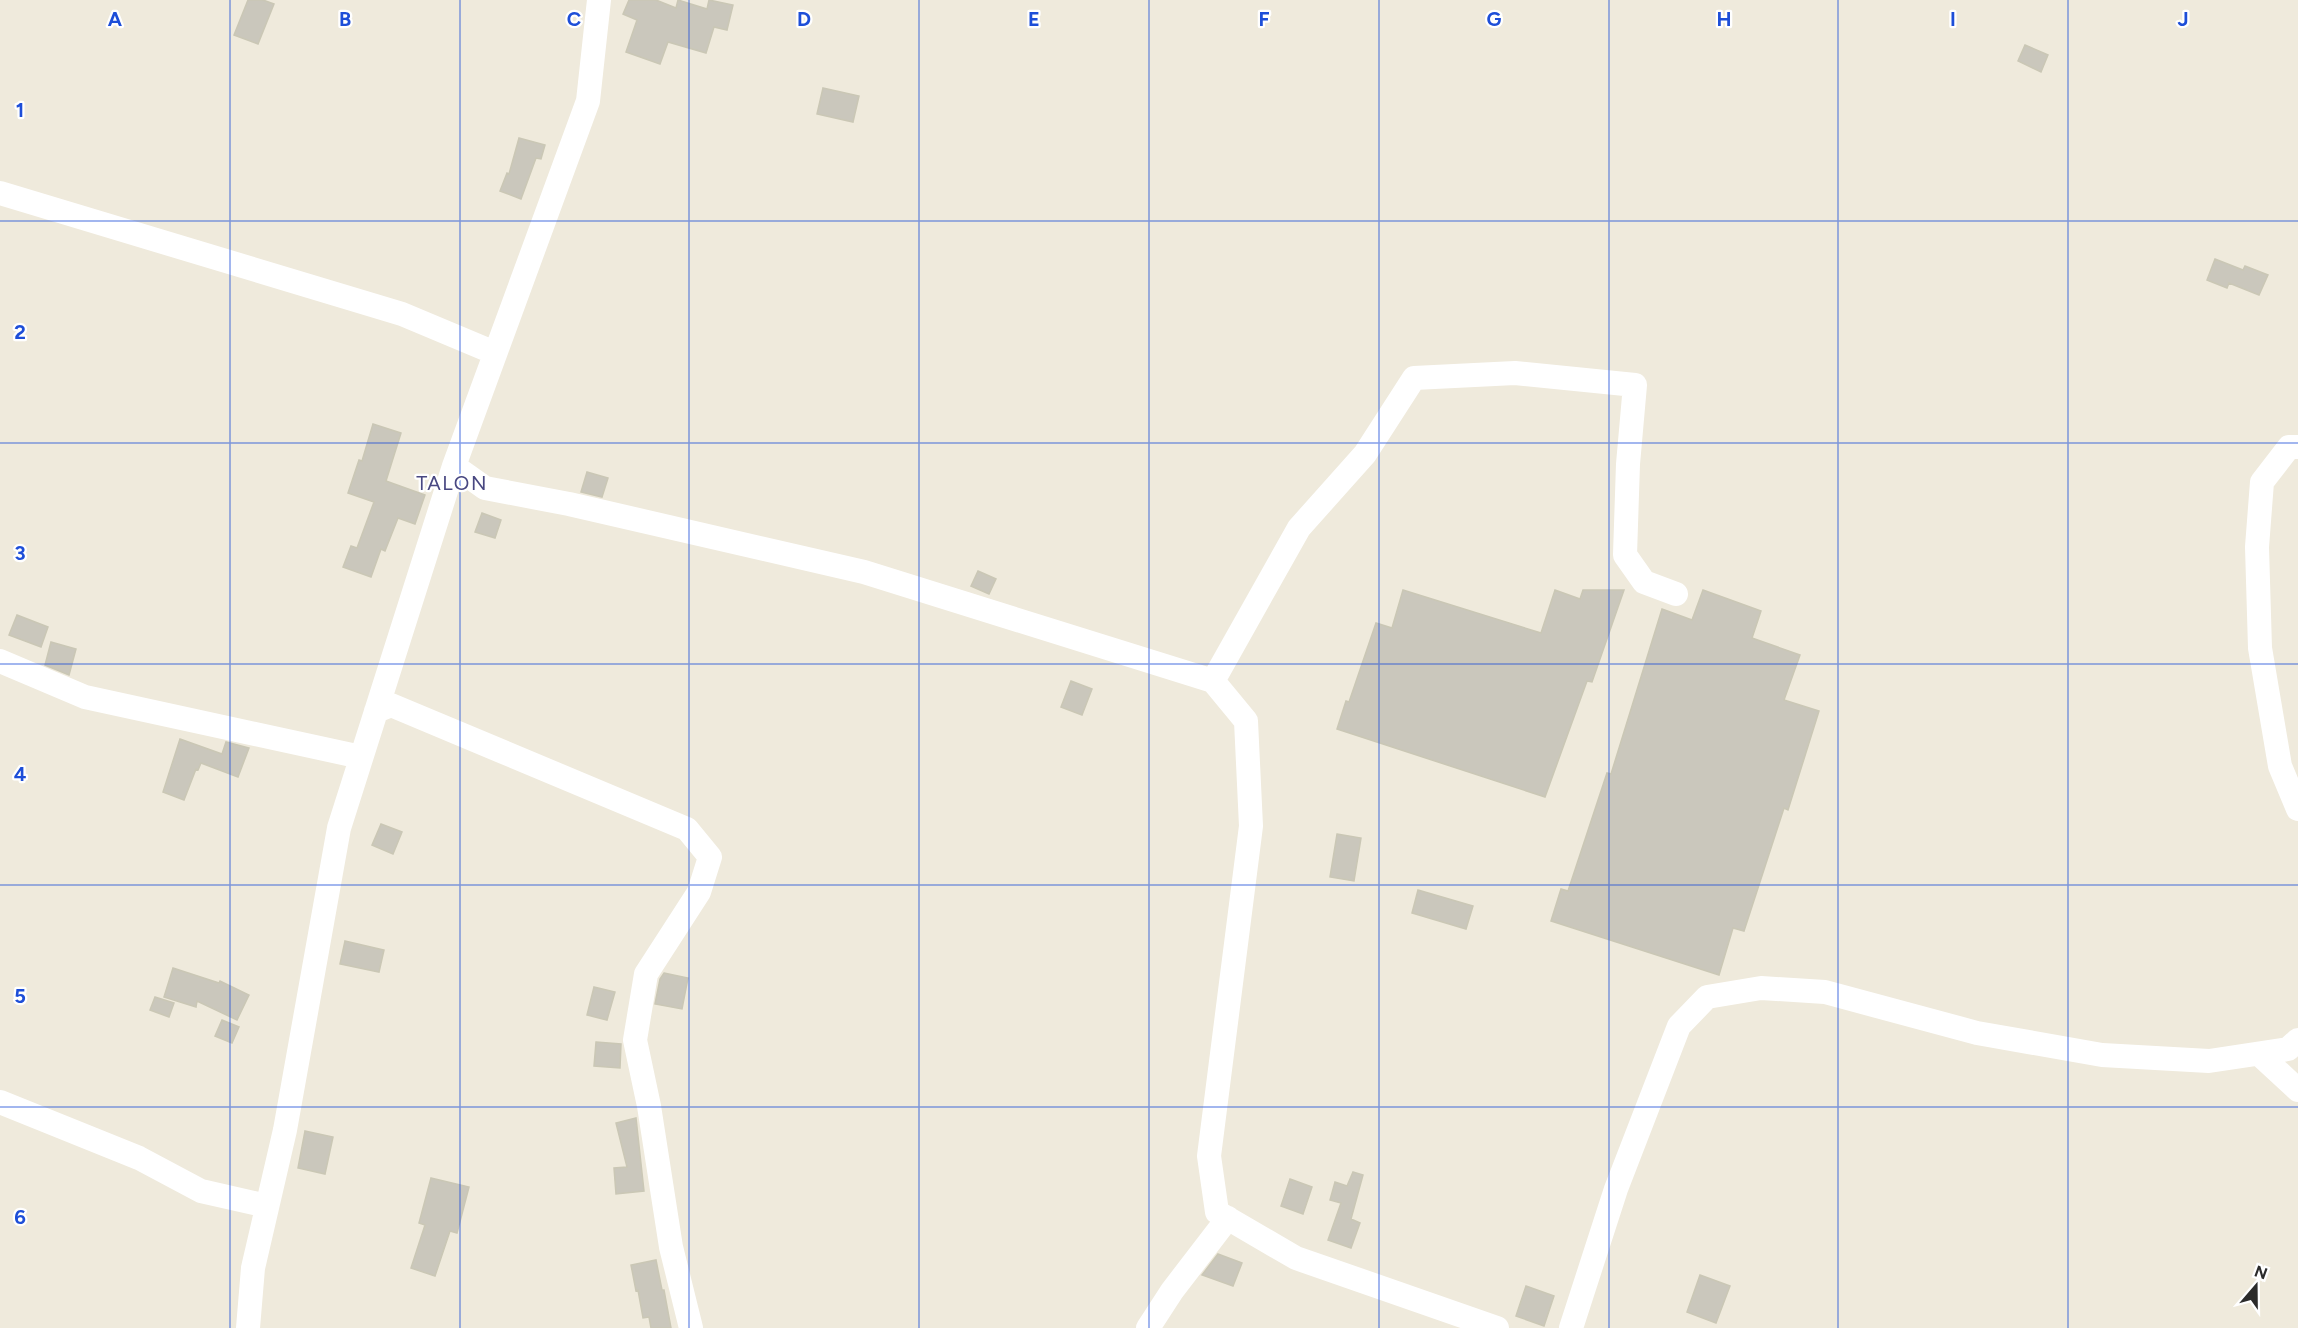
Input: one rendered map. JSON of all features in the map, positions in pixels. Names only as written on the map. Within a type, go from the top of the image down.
[{"type":"street","points":[[248,1328],[253,1268],[285,1130],[339,828],[454,466],[588,101],[599,0]]},
{"type":"street","points":[[0,193],[402,314],[495,353]]},
{"type":"street","points":[[1213,681],[1299,528],[1365,454],[1414,378],[1515,373],[1635,385],[1628,464],[1625,555],[1644,582],[1676,594]]},
{"type":"street","points":[[2298,447],[2289,447],[2262,482],[2257,546],[2260,648],[2280,766],[2298,809]]},
{"type":"street","points":[[454,466],[485,488],[569,504],[864,572],[1213,681],[1246,721],[1251,826],[1209,1156],[1217,1212],[1296,1258],[1497,1328]]},
{"type":"street","points":[[0,661],[86,697],[361,757]]},
{"type":"street","points":[[376,711],[391,705],[687,830],[710,857],[699,892],[646,974],[635,1040],[649,1106],[671,1247],[692,1328]]},
{"type":"street","points":[[1571,1328],[1616,1189],[1678,1026],[1707,997],[1761,988],[1825,992],[1977,1033],[2102,1054],[2209,1061],[2288,1049],[2298,1040]]},
{"type":"street","points":[[2259,1054],[2298,1090]]},
{"type":"street","points":[[0,1102],[139,1158],[201,1191],[267,1206]]},
{"type":"street","points":[[1148,1328],[1172,1291],[1228,1218]]},
{"type":"building","points":[[248,0],[263,0],[274,4],[258,44],[234,35]]},
{"type":"building","points":[[629,0],[656,0],[676,8],[678,0],[707,9],[709,0],[733,5],[727,30],[714,27],[706,53],[668,42],[660,64],[626,52],[637,20],[623,14]]},
{"type":"building","points":[[2025,45],[2048,55],[2041,72],[2018,61]]},
{"type":"building","points":[[823,88],[859,96],[853,122],[817,114]]},
{"type":"building","points":[[519,138],[545,145],[541,159],[536,158],[521,199],[500,191],[507,173],[509,174]]},
{"type":"building","points":[[2215,259],[2243,270],[2245,266],[2268,275],[2259,295],[2229,283],[2227,288],[2207,280]]},
{"type":"building","points":[[373,424],[401,433],[386,481],[425,495],[415,524],[398,518],[385,551],[381,549],[371,577],[343,567],[351,546],[357,548],[374,502],[348,493],[359,460],[362,461]]},
{"type":"building","points":[[587,472],[608,478],[602,497],[581,492]]},
{"type":"building","points":[[482,513],[501,520],[495,538],[475,532]]},
{"type":"building","points":[[978,571],[996,579],[989,594],[971,586]]},
{"type":"building","points":[[1403,590],[1541,633],[1555,590],[1580,599],[1583,590],[1624,590],[1592,682],[1587,681],[1545,797],[1337,729],[1346,701],[1349,702],[1376,623],[1392,628]]},
{"type":"building","points":[[1703,590],[1761,611],[1752,638],[1800,655],[1784,700],[1819,711],[1788,810],[1784,808],[1744,931],[1733,928],[1719,975],[1551,921],[1561,889],[1568,891],[1607,773],[1611,774],[1662,609],[1692,620]]},
{"type":"building","points":[[17,615],[48,627],[41,647],[9,635]]},
{"type":"building","points":[[51,642],[76,649],[69,675],[45,665]]},
{"type":"building","points":[[1071,681],[1092,689],[1082,715],[1061,707]]},
{"type":"building","points":[[180,739],[222,754],[226,742],[249,748],[238,777],[201,763],[198,770],[196,769],[184,800],[163,792]]},
{"type":"building","points":[[381,824],[402,832],[393,854],[372,845]]},
{"type":"building","points":[[1337,834],[1361,838],[1354,881],[1330,877]]},
{"type":"building","points":[[1418,890],[1473,906],[1466,929],[1412,913]]},
{"type":"building","points":[[345,941],[384,950],[379,972],[340,964]]},
{"type":"building","points":[[173,968],[219,983],[220,981],[249,995],[237,1020],[197,1001],[196,1007],[164,997]]},
{"type":"building","points":[[664,973],[688,978],[682,1009],[655,1004],[660,979]]},
{"type":"building","points":[[594,987],[615,992],[607,1020],[587,1015]]},
{"type":"building","points":[[155,997],[174,1003],[169,1017],[150,1010]]},
{"type":"building","points":[[222,1020],[239,1027],[232,1043],[215,1036]]},
{"type":"building","points":[[596,1042],[621,1044],[620,1068],[594,1066]]},
{"type":"building","points":[[636,1118],[644,1191],[616,1194],[614,1168],[627,1167],[616,1123]]},
{"type":"building","points":[[305,1131],[333,1137],[325,1174],[298,1168]]},
{"type":"building","points":[[1353,1172],[1363,1175],[1351,1219],[1360,1223],[1351,1248],[1328,1240],[1341,1203],[1330,1200],[1335,1182],[1347,1186]]},
{"type":"building","points":[[431,1178],[469,1187],[457,1233],[450,1231],[435,1276],[411,1268],[425,1225],[419,1223]]},
{"type":"building","points":[[1290,1179],[1312,1187],[1303,1214],[1281,1206]]},
{"type":"building","points":[[1218,1254],[1242,1263],[1233,1286],[1202,1275]]},
{"type":"building","points":[[656,1260],[671,1328],[651,1328],[649,1317],[643,1318],[638,1290],[636,1291],[631,1265]]},
{"type":"building","points":[[1700,1275],[1730,1286],[1716,1323],[1687,1312]]},
{"type":"building","points":[[1526,1286],[1554,1296],[1544,1326],[1516,1316]]},
{"type":"district","name":"TALON","points":[[452,483]]}]
